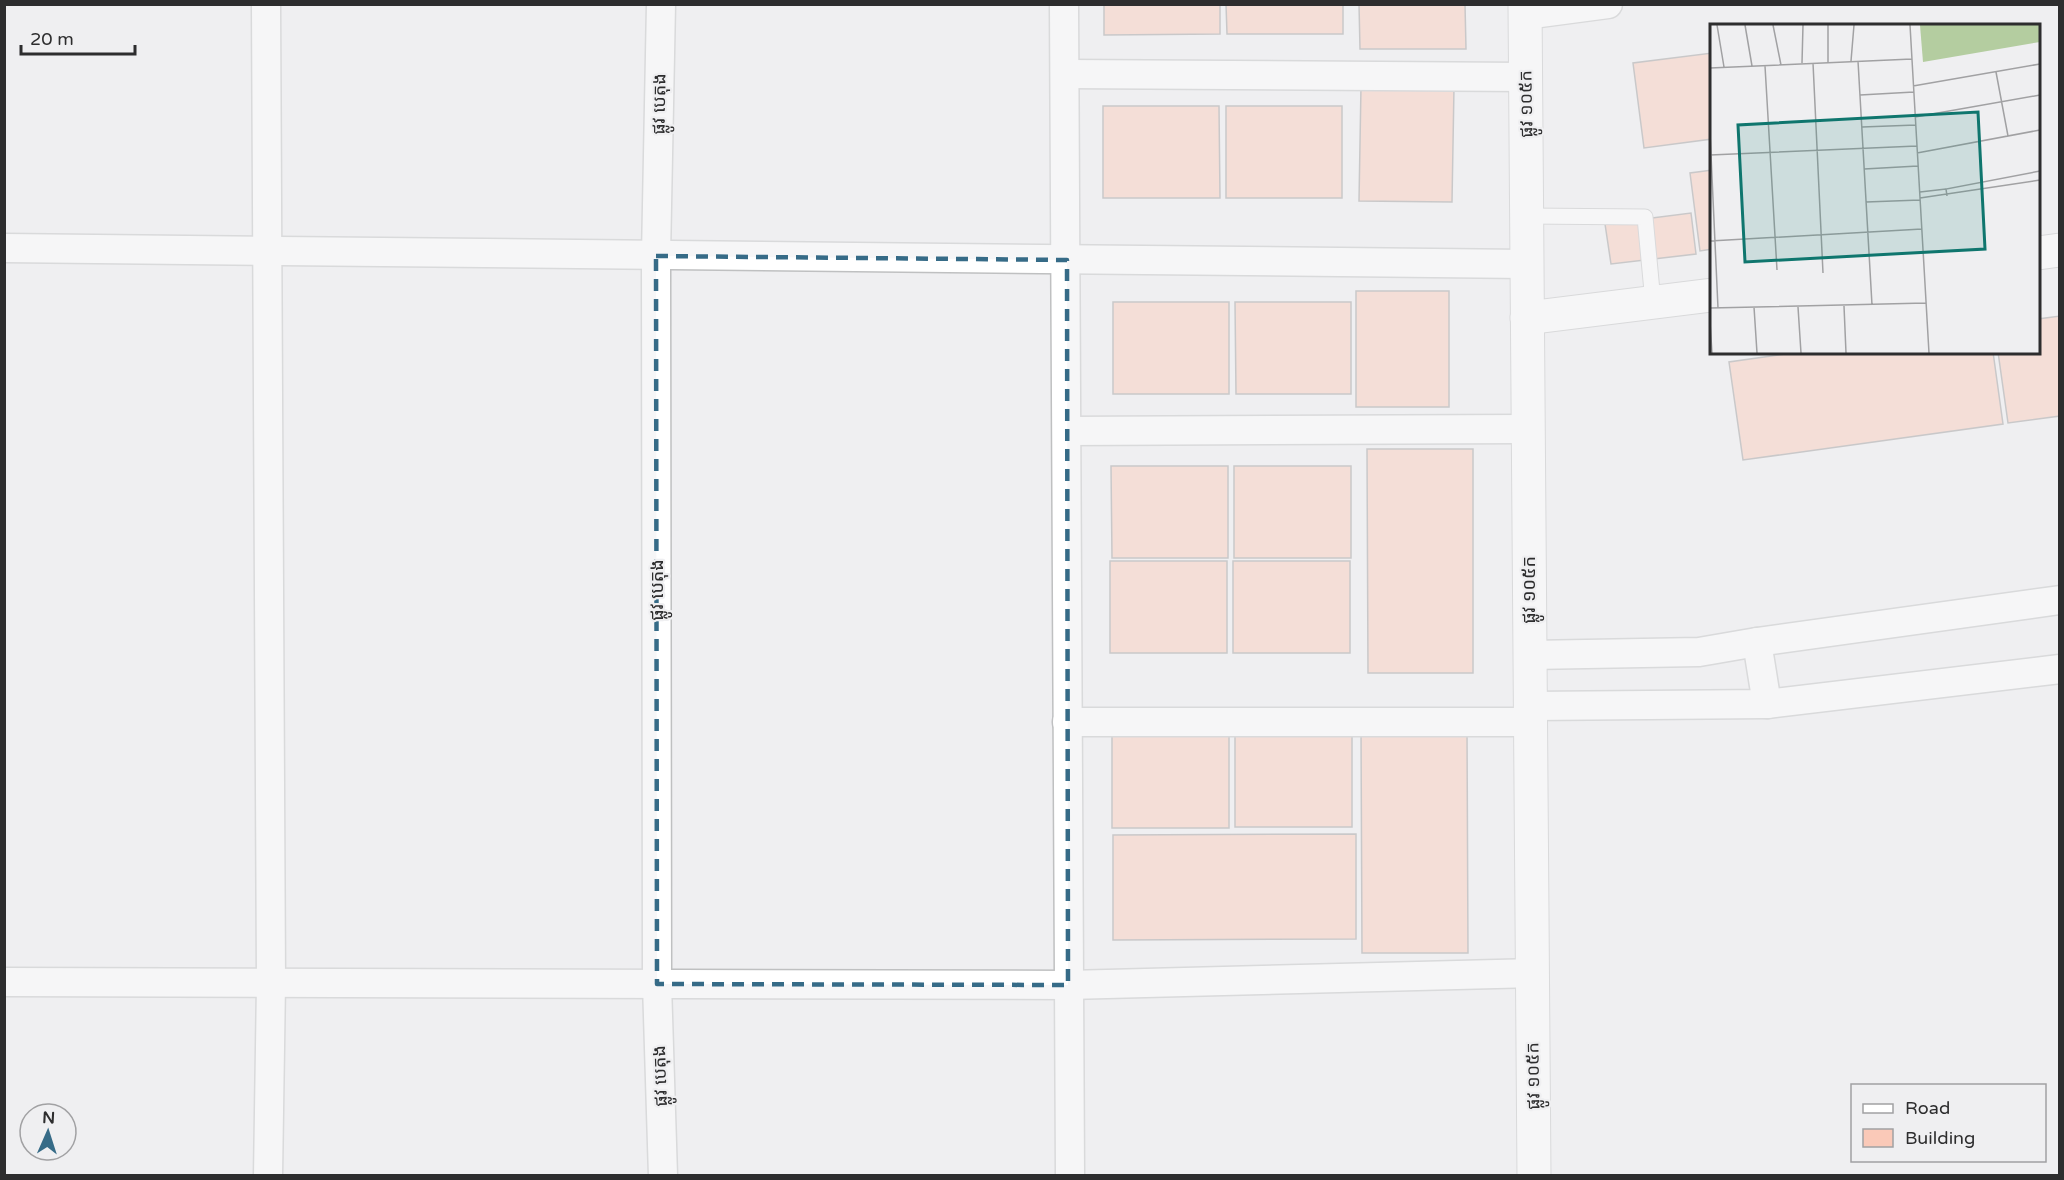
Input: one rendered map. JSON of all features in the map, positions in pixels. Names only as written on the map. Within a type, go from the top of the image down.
[{"type":"main road","name":"ផ្លូវ ១០៥ក","points":[[1525,10],[1534,1176]]},
{"type":"main road","points":[[2040,253],[2060,250]]},
{"type":"main road","points":[[1527,318],[1710,295]]},
{"type":"street","points":[[266,4],[271,983],[268,1176]]},
{"type":"street","name":"ផ្លូវ បេតុង","points":[[660,4],[656,256],[657,984],[663,1176]]},
{"type":"street","points":[[1064,4],[1070,1176]]},
{"type":"street","points":[[1525,10],[1608,4]]},
{"type":"street","points":[[1065,74],[1526,77]]},
{"type":"street","points":[[4,248],[1526,264]]},
{"type":"street","points":[[1067,431],[1528,429]]},
{"type":"street","points":[[1530,655],[1699,652],[2060,600]]},
{"type":"street","points":[[1757,642],[1767,704]]},
{"type":"street","points":[[1067,722],[1530,714],[1767,704],[2060,669]]},
{"type":"street","points":[[4,982],[1068,985],[1532,973]]},
{"type":"lane","points":[[1527,216],[1645,217],[1653,302]]},
{"type":"highlighted area","points":[[656,256],[1067,260],[1068,985],[657,984]]},
{"type":"building","points":[[1104,4],[1220,4],[1220,34],[1104,35]]},
{"type":"building","points":[[1226,4],[1343,4],[1343,34],[1227,34]]},
{"type":"building","points":[[1359,4],[1465,4],[1466,49],[1360,49]]},
{"type":"building","points":[[1710,53],[1710,139],[1644,148],[1633,63]]},
{"type":"building","points":[[1361,86],[1454,87],[1452,202],[1359,201]]},
{"type":"building","points":[[1103,106],[1219,106],[1220,198],[1103,198]]},
{"type":"building","points":[[1226,106],[1342,106],[1342,198],[1226,198]]},
{"type":"building","points":[[1710,170],[1710,249],[1700,251],[1690,173]]},
{"type":"building","points":[[1691,213],[1696,254],[1611,264],[1605,224]]},
{"type":"building","points":[[1356,291],[1449,291],[1449,407],[1356,407]]},
{"type":"building","points":[[1113,302],[1229,302],[1229,394],[1113,394]]},
{"type":"building","points":[[1235,302],[1351,302],[1351,394],[1236,394]]},
{"type":"building","points":[[2060,316],[2060,416],[2008,423],[1998,354],[2040,354],[2040,319]]},
{"type":"building","points":[[1786,354],[1993,354],[2003,424],[1743,460],[1729,362]]},
{"type":"building","points":[[1367,449],[1473,449],[1473,673],[1368,673]]},
{"type":"building","points":[[1111,466],[1228,466],[1228,558],[1112,558]]},
{"type":"building","points":[[1234,466],[1351,466],[1351,558],[1234,558]]},
{"type":"building","points":[[1110,561],[1227,561],[1227,653],[1110,653]]},
{"type":"building","points":[[1233,561],[1350,561],[1350,653],[1233,653]]},
{"type":"building","points":[[1467,728],[1468,953],[1362,953],[1361,729]]},
{"type":"building","points":[[1112,735],[1229,735],[1229,828],[1112,828]]},
{"type":"building","points":[[1352,735],[1352,827],[1235,827],[1235,736]]},
{"type":"building","points":[[1356,834],[1356,939],[1113,940],[1113,835]]}]
